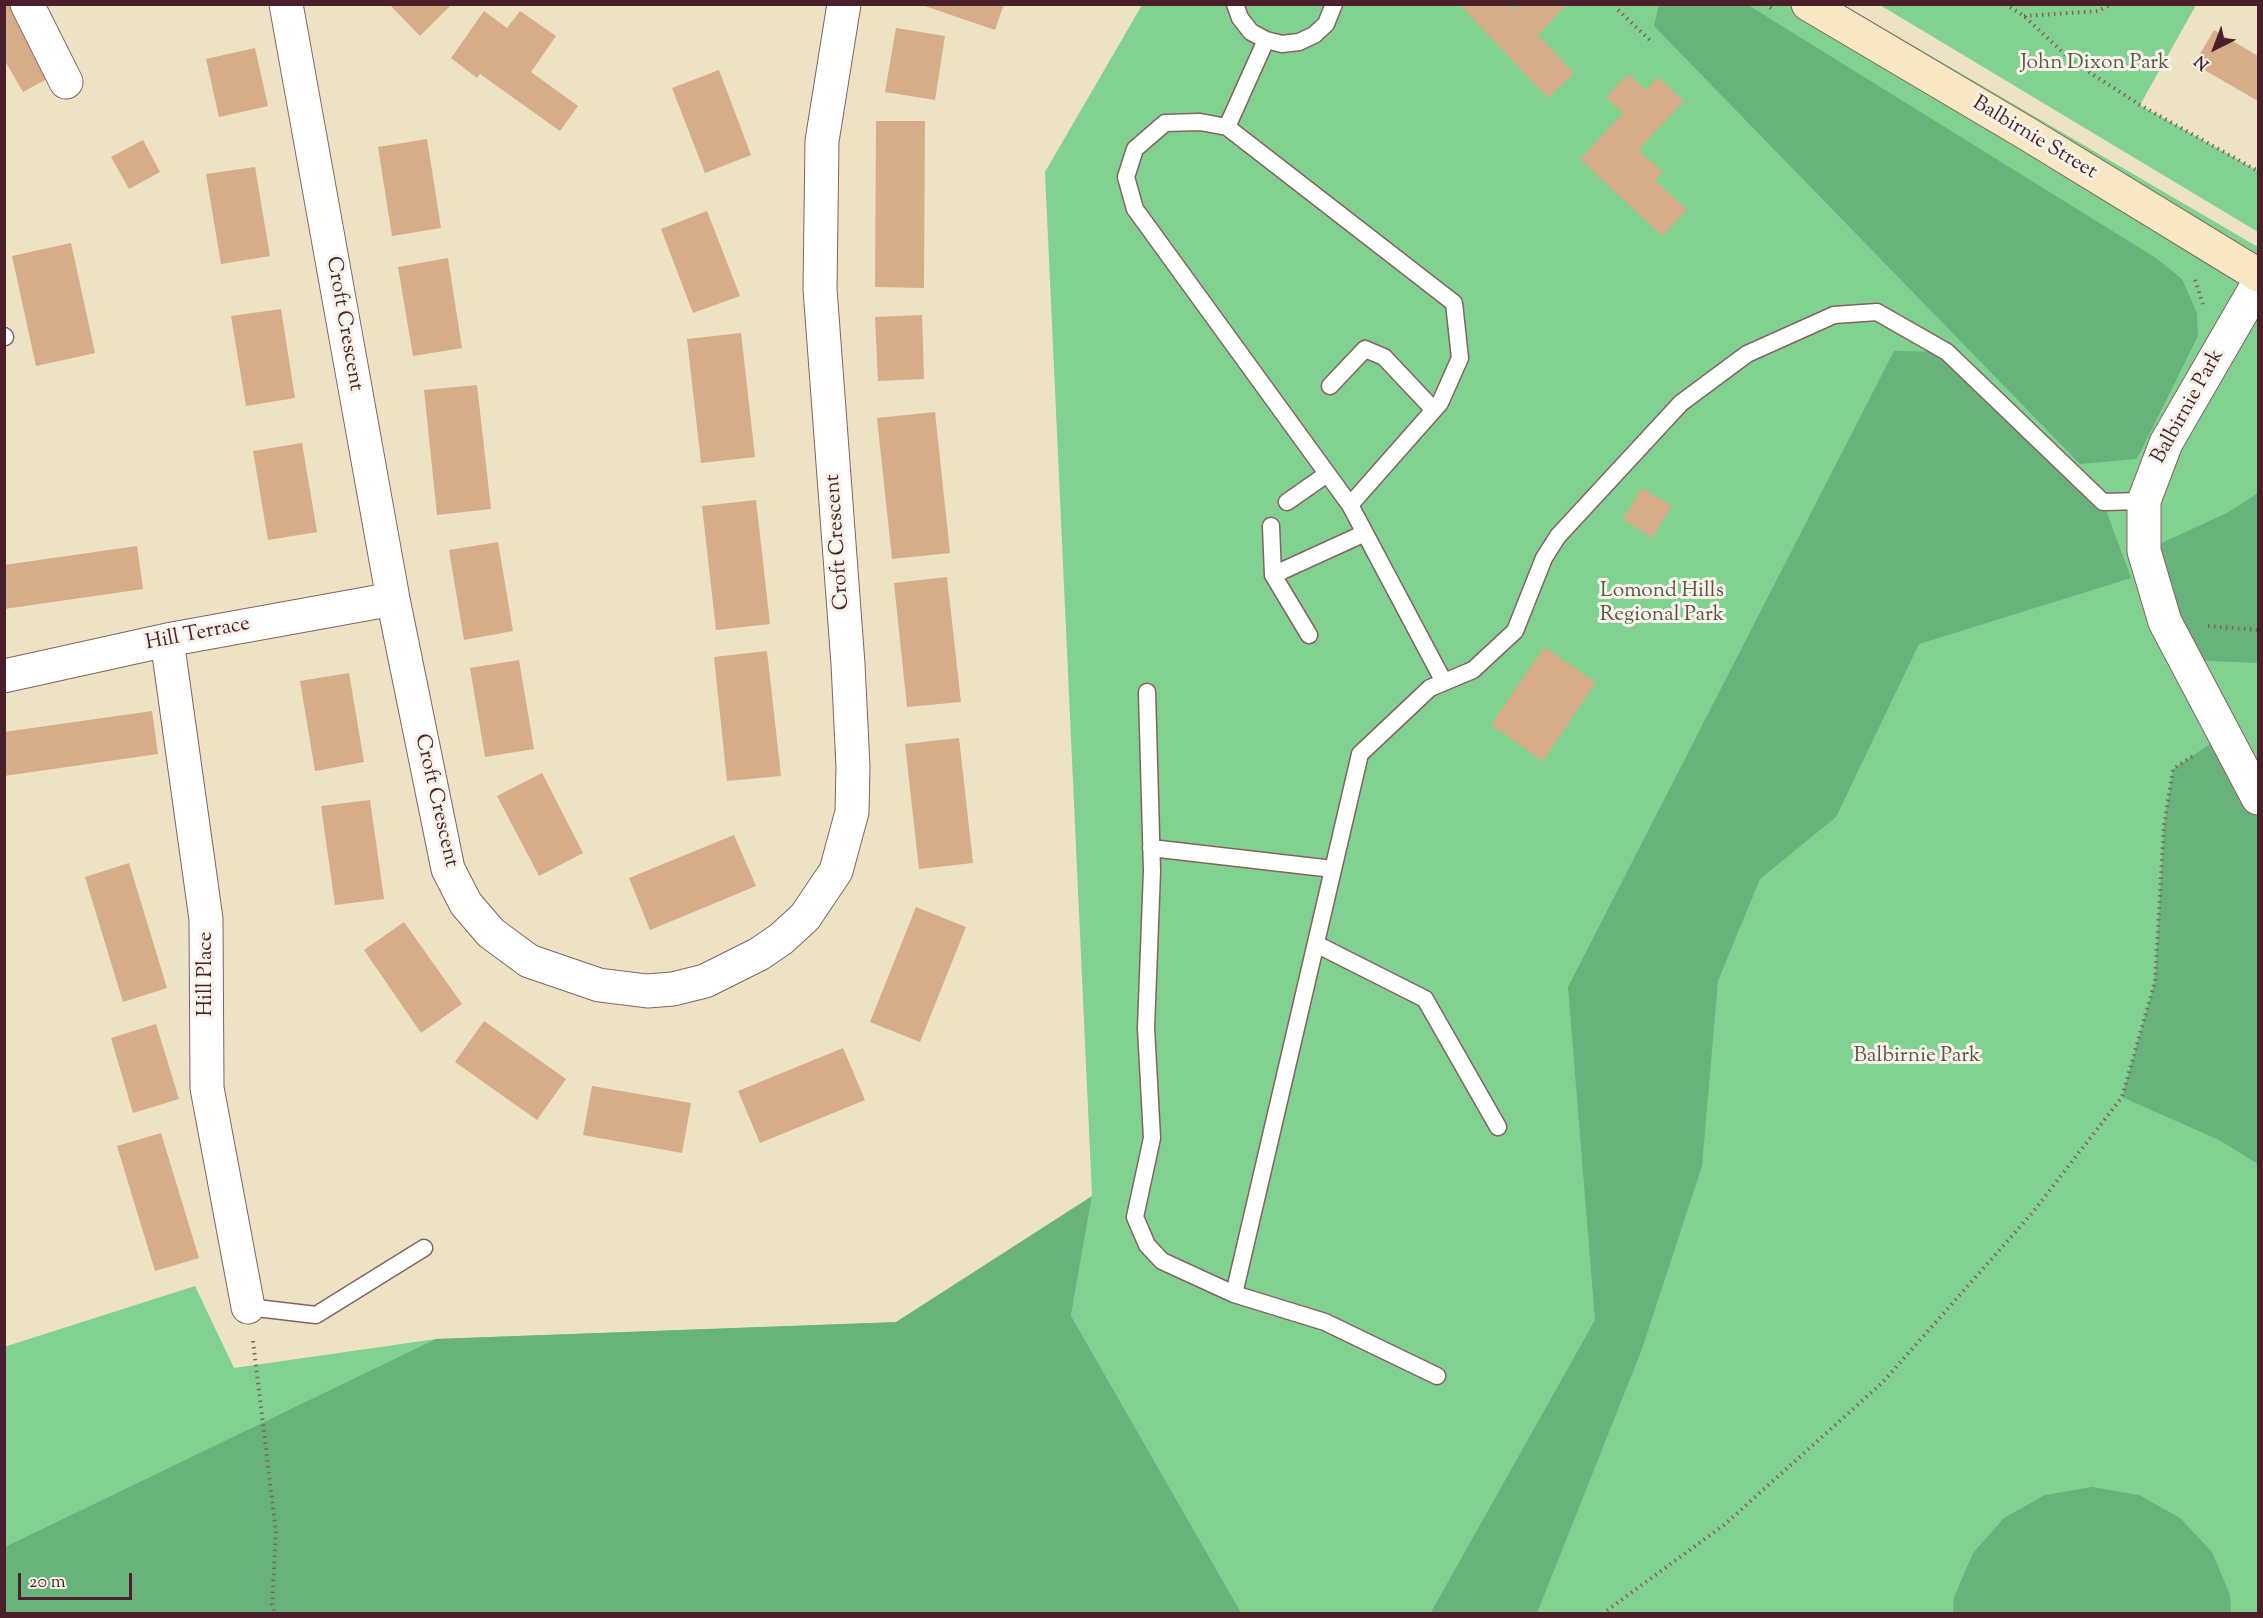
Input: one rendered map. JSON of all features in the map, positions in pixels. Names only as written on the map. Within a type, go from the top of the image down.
[{"type":"main road","name":"Balbirnie Street","points":[[1808,4],[2259,275]]},
{"type":"street","points":[[27,4],[66,82]]},
{"type":"street","name":"Croft Crescent","points":[[286,4],[393,599],[448,869],[466,904],[491,933],[529,961],[574,978],[622,989],[647,991],[673,989],[705,981],[734,968],[781,939],[805,917],[836,871],[852,812],[853,767],[848,664],[820,289],[822,141],[844,4]]},
{"type":"street","name":"Balbirnie Park","points":[[2259,284],[2166,443],[2144,501],[2144,551],[2165,622],[2225,734],[2250,761],[2259,798]]},
{"type":"street","name":"Hill Terrace","points":[[4,676],[167,640],[393,599]]},
{"type":"street","name":"Hill Place","points":[[167,640],[206,919],[207,1088],[248,1307]]},
{"type":"lane","points":[[1235,4],[1240,18],[1251,32],[1266,40],[1282,44],[1299,42],[1314,35],[1326,24],[1334,4]]},
{"type":"lane","points":[[1227,127],[1266,40]]},
{"type":"lane","points":[[1350,505],[1440,403],[1460,358],[1454,303],[1227,127],[1200,122],[1165,123],[1135,149],[1126,177],[1134,209],[1350,505],[1444,682]]},
{"type":"lane","points":[[1234,1294],[1360,754],[1430,688],[1473,670],[1515,631],[1544,558],[1558,536],[1681,403],[1747,354],[1834,315],[1877,312],[1947,352],[2103,502],[2144,501]]},
{"type":"lane","points":[[1330,386],[1365,349],[1384,357],[1434,410]]},
{"type":"lane","points":[[1287,502],[1327,474]]},
{"type":"lane","points":[[1271,526],[1273,575],[1310,634]]},
{"type":"lane","points":[[1273,575],[1365,533]]},
{"type":"lane","points":[[1147,692],[1151,848],[1146,1028],[1152,1138],[1135,1217],[1147,1245],[1162,1261],[1234,1294],[1325,1322],[1437,1376]]},
{"type":"lane","points":[[1151,848],[1333,869]]},
{"type":"lane","points":[[1316,944],[1425,999],[1498,1127]]},
{"type":"lane","points":[[248,1307],[316,1315],[424,1248]]},
{"type":"path","points":[[2005,4],[2024,16],[2072,61],[2140,105],[2259,171]]},
{"type":"path","points":[[2024,16],[2098,11],[2112,4]]},
{"type":"path","points":[[1618,10],[1652,42]]},
{"type":"path","points":[[2165,622],[2259,630]]},
{"type":"path","points":[[1602,1614],[1724,1525],[1882,1383],[2033,1212],[2122,1097],[2155,981],[2164,825],[2173,769],[2225,734]]},
{"type":"path","points":[[248,1307],[276,1532],[272,1605],[275,1614]]},
{"type":"green space","points":[[1659,4],[1748,5],[2156,258],[2182,279],[2197,313],[2198,336],[2137,459],[2080,464],[1654,26]]},
{"type":"green space","name":"Lomond Hills Regional Park","points":[[1142,5],[1844,5],[2258,247],[2258,1613],[5,1613],[4,1347],[195,1286],[234,1368],[436,1339],[1071,1316],[1092,1195],[1045,172]]},
{"type":"green space","name":"John Dixon Park","points":[[1880,5],[2196,5],[2140,105],[2258,171],[2258,232]]},
{"type":"green space","points":[[1894,351],[1947,352],[2103,502],[2131,578],[1919,644],[1836,817],[1760,879],[1718,981],[1702,1166],[1642,1349],[1537,1613],[1430,1614],[1595,1320],[1568,987]]},
{"type":"green space","points":[[2258,493],[2258,663],[2185,660],[2144,551],[2227,513]]},
{"type":"green space","points":[[2225,734],[2258,798],[2258,1164],[2219,1140],[2122,1097],[2155,981],[2164,825],[2173,769]]},
{"type":"green space","points":[[1092,1196],[1071,1316],[1241,1613],[5,1613],[5,1547],[436,1339],[896,1322]]},
{"type":"green space","points":[[2092,1487],[2139,1495],[2180,1518],[2212,1552],[2230,1595],[2231,1613],[1953,1613],[1954,1597],[1973,1553],[2004,1518],[2045,1495]]},
{"type":"building","points":[[4,4],[19,4],[56,74],[23,92],[4,59]]},
{"type":"building","points":[[389,4],[452,4],[420,36]]},
{"type":"building","points":[[919,4],[1004,4],[995,30]]},
{"type":"building","points":[[1459,4],[1509,4],[1514,10],[1520,4],[1567,4],[1538,35],[1574,73],[1548,98]]},
{"type":"building","points":[[484,11],[507,28],[520,11],[556,36],[531,72],[578,106],[560,131],[480,74],[477,78],[451,58]]},
{"type":"building","points":[[896,28],[945,36],[935,100],[885,92]]},
{"type":"building","points":[[2214,30],[2258,56],[2258,101],[2194,64]]},
{"type":"building","points":[[255,48],[268,106],[219,117],[206,59]]},
{"type":"building","points":[[719,70],[751,155],[705,173],[672,88]]},
{"type":"building","points":[[1628,74],[1646,90],[1658,77],[1684,101],[1638,150],[1663,172],[1655,180],[1687,210],[1662,236],[1580,159],[1623,113],[1606,97]]},
{"type":"building","points":[[876,121],[925,121],[924,288],[875,287]]},
{"type":"building","points":[[427,139],[441,228],[392,236],[378,147]]},
{"type":"building","points":[[143,140],[160,172],[129,189],[111,157]]},
{"type":"building","points":[[255,167],[270,256],[221,264],[206,174]]},
{"type":"building","points":[[707,211],[740,296],[693,313],[661,229]]},
{"type":"building","points":[[71,243],[95,353],[36,366],[12,256]]},
{"type":"building","points":[[448,258],[462,348],[413,356],[398,267]]},
{"type":"building","points":[[281,309],[295,398],[246,406],[231,316]]},
{"type":"building","points":[[922,315],[924,379],[878,381],[875,317]]},
{"type":"building","points":[[741,333],[755,457],[701,463],[687,339]]},
{"type":"building","points":[[477,385],[491,509],[437,515],[424,390]]},
{"type":"building","points":[[935,412],[950,553],[892,559],[877,418]]},
{"type":"building","points":[[302,443],[317,532],[268,540],[253,451]]},
{"type":"building","points":[[1642,488],[1672,506],[1652,538],[1623,519]]},
{"type":"building","points":[[756,500],[770,624],[716,630],[702,506]]},
{"type":"building","points":[[498,542],[513,631],[464,640],[449,550]]},
{"type":"building","points":[[137,546],[143,589],[4,609],[4,565]]},
{"type":"building","points":[[947,577],[961,702],[907,707],[894,583]]},
{"type":"building","points":[[1544,647],[1596,682],[1543,761],[1491,725]]},
{"type":"building","points":[[767,651],[781,776],[727,781],[714,657]]},
{"type":"building","points":[[519,660],[534,749],[485,757],[470,668]]},
{"type":"building","points":[[349,673],[364,762],[315,771],[300,681]]},
{"type":"building","points":[[152,711],[158,754],[4,776],[4,732]]},
{"type":"building","points":[[959,738],[973,863],[919,869],[905,744]]},
{"type":"building","points":[[542,773],[583,853],[539,876],[497,796]]},
{"type":"building","points":[[370,800],[384,899],[335,905],[321,806]]},
{"type":"building","points":[[734,835],[756,886],[650,930],[629,878]]},
{"type":"building","points":[[129,863],[167,988],[123,1002],[85,877]]},
{"type":"building","points":[[916,907],[966,927],[920,1042],[870,1022]]},
{"type":"building","points":[[404,922],[462,1004],[421,1033],[364,950]]},
{"type":"building","points":[[484,1021],[566,1079],[537,1120],[455,1062]]},
{"type":"building","points":[[156,1024],[179,1099],[133,1113],[111,1038]]},
{"type":"building","points":[[843,1048],[865,1100],[760,1143],[738,1091]]},
{"type":"building","points":[[592,1086],[691,1103],[682,1153],[583,1135]]},
{"type":"building","points":[[161,1133],[199,1258],[155,1271],[117,1146]]}]
